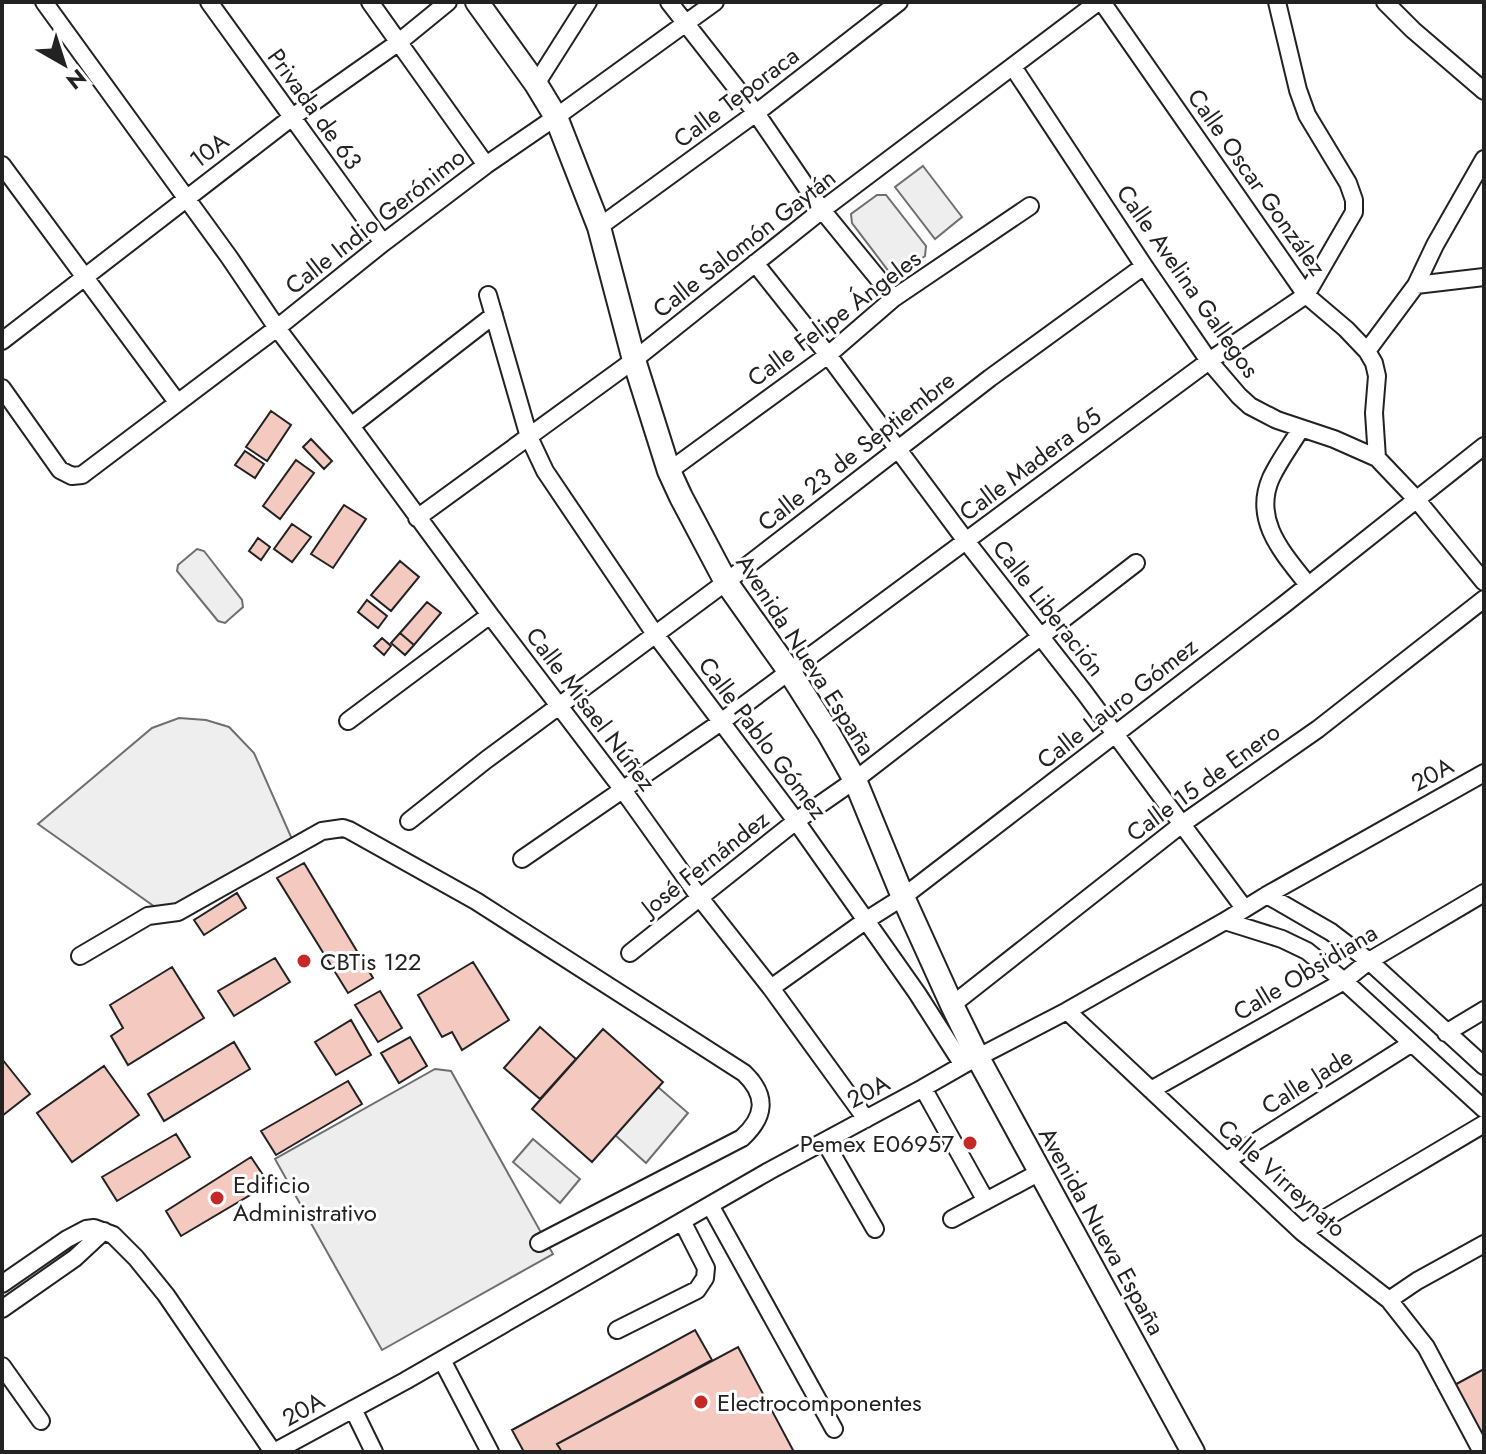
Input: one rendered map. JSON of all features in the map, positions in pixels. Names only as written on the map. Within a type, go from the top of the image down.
[{"type":"main road","name":"Avenida Nueva España","points":[[477,2],[556,117],[599,227],[634,360],[669,471],[726,582],[789,671],[855,780],[952,1005],[971,1062],[1040,1172],[1193,1452]]},
{"type":"street","name":"Calle Misael Núñez","points":[[44,2],[277,328],[866,1119]]},
{"type":"street","name":"Privada de 63","points":[[209,2],[383,243]]},
{"type":"street","points":[[370,2],[486,165]]},
{"type":"street","name":"10A","points":[[2,341],[291,118],[399,42],[448,2]]},
{"type":"street","points":[[536,84],[588,2]]},
{"type":"street","points":[[669,2],[756,113],[822,210],[894,298]]},
{"type":"street","name":"Calle Indio Gerónimo","points":[[2,388],[60,470],[77,476],[88,472],[486,165],[715,2]]},
{"type":"street","name":"Calle Teporaca","points":[[599,227],[756,113],[899,2]]},
{"type":"street","name":"Calle Salomón Gaytán","points":[[417,518],[634,360],[822,210],[1100,2]]},
{"type":"street","name":"Calle Oscar González","points":[[1100,2],[1306,295],[1367,351]]},
{"type":"street","name":"Calle Madera 65","points":[[522,859],[721,722],[1209,361],[1306,295],[1354,212],[1354,200],[1348,183],[1307,115],[1277,2]]},
{"type":"street","points":[[1385,2],[1484,91]]},
{"type":"street","name":"Calle Avelina Gallegos","points":[[1013,67],[1209,361],[1239,396],[1250,406],[1277,420],[1334,439],[1377,458]]},
{"type":"street","points":[[1484,159],[1416,285],[1367,351],[1377,376],[1374,413],[1377,458],[1417,500],[1484,582]]},
{"type":"street","points":[[2,165],[177,402]]},
{"type":"street","name":"Calle Felipe Ángeles","points":[[669,471],[828,355],[894,298],[1030,206]]},
{"type":"street","name":"Calle Liberación","points":[[755,263],[828,355],[1244,908]]},
{"type":"street","name":"Calle 23 de Septiembre","points":[[409,821],[990,378],[1144,266]]},
{"type":"street","points":[[1416,285],[1484,277]]},
{"type":"street","points":[[488,295],[529,437]]},
{"type":"street","points":[[351,426],[494,315]]},
{"type":"street","points":[[1300,430],[1272,476],[1266,498],[1267,521],[1271,534],[1308,585]]},
{"type":"street","name":"Calle Pablo Gómez","points":[[529,437],[545,471],[655,634],[796,821],[917,993],[971,1062]]},
{"type":"street","name":"Calle Lauro Gómez","points":[[771,988],[903,897],[1484,446]]},
{"type":"street","name":"José Fernández","points":[[630,953],[796,821],[855,780],[1136,563]]},
{"type":"street","name":"Calle 15 de Enero","points":[[952,1005],[1182,824],[1318,729],[1484,599]]},
{"type":"street","points":[[348,721],[490,615]]},
{"type":"street","name":"20A","points":[[273,1452],[442,1360],[769,1171],[1067,1011],[1484,773]]},
{"type":"street","points":[[80,956],[148,916],[178,912],[322,831],[343,828],[476,901],[600,979],[752,1081],[761,1105],[758,1121],[742,1138],[539,1243]]},
{"type":"street","name":"Calle Obsidiana","points":[[1151,1090],[1344,981],[1369,961],[1484,893]]},
{"type":"street","points":[[1267,895],[1331,932],[1369,961],[1484,1066]]},
{"type":"street","points":[[1225,921],[1282,939],[1307,951],[1484,1109]]},
{"type":"street","points":[[1446,1033],[1484,1010]]},
{"type":"street","name":"Calle Virreynato","points":[[1067,1011],[1302,1232],[1389,1300],[1426,1347],[1482,1452]]},
{"type":"street","name":"Calle Jade","points":[[1227,1160],[1412,1043]]},
{"type":"street","points":[[923,1088],[986,1201]]},
{"type":"street","points":[[1302,1232],[1484,1124]]},
{"type":"street","points":[[825,1142],[875,1229]]},
{"type":"street","points":[[952,1219],[1040,1172]]},
{"type":"street","points":[[710,1205],[834,1429]]},
{"type":"street","points":[[617,1330],[697,1290],[703,1284],[706,1268],[682,1221]]},
{"type":"street","points":[[2,1284],[86,1229],[94,1228],[116,1238],[166,1295],[273,1452]]},
{"type":"street","points":[[2,1309],[75,1258],[104,1231]]},
{"type":"street","points":[[1389,1300],[1484,1244]]},
{"type":"street","points":[[442,1360],[490,1452]]},
{"type":"street","points":[[2,1366],[41,1421]]},
{"type":"street","points":[[353,1409],[374,1452]]},
{"type":"shaded area","points":[[923,166],[962,217],[935,239],[895,187]]},
{"type":"shaded area","points":[[877,195],[886,195],[926,246],[925,256],[898,275],[890,273],[852,223],[851,214]]},
{"type":"shaded area","points":[[197,549],[204,551],[242,600],[243,607],[225,623],[218,621],[177,571],[178,565]]},
{"type":"shaded area","points":[[179,718],[206,720],[229,727],[254,753],[292,839],[165,914],[38,824],[152,728]]},
{"type":"shaded area","points":[[435,1069],[451,1071],[553,1254],[382,1350],[275,1159]]},
{"type":"shaded area","points":[[658,1087],[688,1113],[646,1163],[615,1135]]},
{"type":"shaded area","points":[[533,1139],[580,1179],[560,1203],[513,1162]]},
{"type":"building","points":[[271,411],[291,425],[267,461],[246,447]]},
{"type":"building","points":[[311,439],[332,461],[324,469],[303,447]]},
{"type":"building","points":[[245,451],[264,464],[255,478],[235,465]]},
{"type":"building","points":[[296,460],[314,473],[280,519],[263,506]]},
{"type":"building","points":[[344,505],[366,519],[333,568],[311,554]]},
{"type":"building","points":[[292,524],[311,537],[292,562],[274,549]]},
{"type":"building","points":[[258,538],[270,547],[261,560],[249,551]]},
{"type":"building","points":[[400,561],[419,577],[391,611],[371,595]]},
{"type":"building","points":[[367,600],[387,616],[378,628],[358,612]]},
{"type":"building","points":[[427,602],[441,613],[414,645],[400,633]]},
{"type":"building","points":[[400,633],[414,645],[405,655],[391,643]]},
{"type":"building","points":[[382,638],[391,646],[384,655],[374,646]]},
{"type":"building","points":[[304,863],[373,978],[348,993],[277,878]]},
{"type":"building","points":[[237,893],[246,908],[204,935],[194,920]]},
{"type":"building","points":[[275,958],[290,982],[234,1016],[218,991]]},
{"type":"building","points":[[473,962],[509,1020],[462,1050],[452,1032],[442,1037],[418,995]]},
{"type":"building","points":[[172,967],[204,1018],[128,1065],[111,1036],[123,1028],[110,1005]]},
{"type":"building","points":[[380,991],[402,1028],[378,1042],[355,1005]]},
{"type":"building","points":[[351,1020],[371,1055],[336,1075],[315,1042]]},
{"type":"building","points":[[540,1027],[576,1059],[540,1099],[504,1068]]},
{"type":"building","points":[[603,1029],[663,1082],[592,1162],[532,1109]]},
{"type":"building","points":[[410,1037],[427,1066],[399,1083],[381,1053]]},
{"type":"building","points":[[234,1042],[250,1069],[164,1121],[148,1094]]},
{"type":"building","points":[[2,1059],[30,1094],[2,1116]]},
{"type":"building","points":[[104,1066],[139,1115],[72,1162],[37,1113]]},
{"type":"building","points":[[348,1081],[362,1104],[276,1155],[261,1131]]},
{"type":"building","points":[[176,1134],[190,1157],[117,1201],[102,1177]]},
{"type":"building","name":"Edificio Administrativo","points":[[251,1157],[269,1184],[181,1236],[166,1211]]},
{"type":"building","points":[[695,1330],[712,1360],[557,1444],[562,1452],[524,1452],[512,1430]]},
{"type":"building","name":"Electrocomponentes","points":[[738,1347],[794,1452],[562,1452],[557,1444]]},
{"type":"building","points":[[1484,1369],[1484,1452],[1449,1388]]},
{"type":"place","name":"CBTis 122","points":[[304,961]]},
{"type":"place","name":"Pemex E06957","points":[[970,1143]]},
{"type":"place","name":"Edificio Administrativo","points":[[217,1198]]},
{"type":"place","name":"Electrocomponentes","points":[[701,1402]]}]
